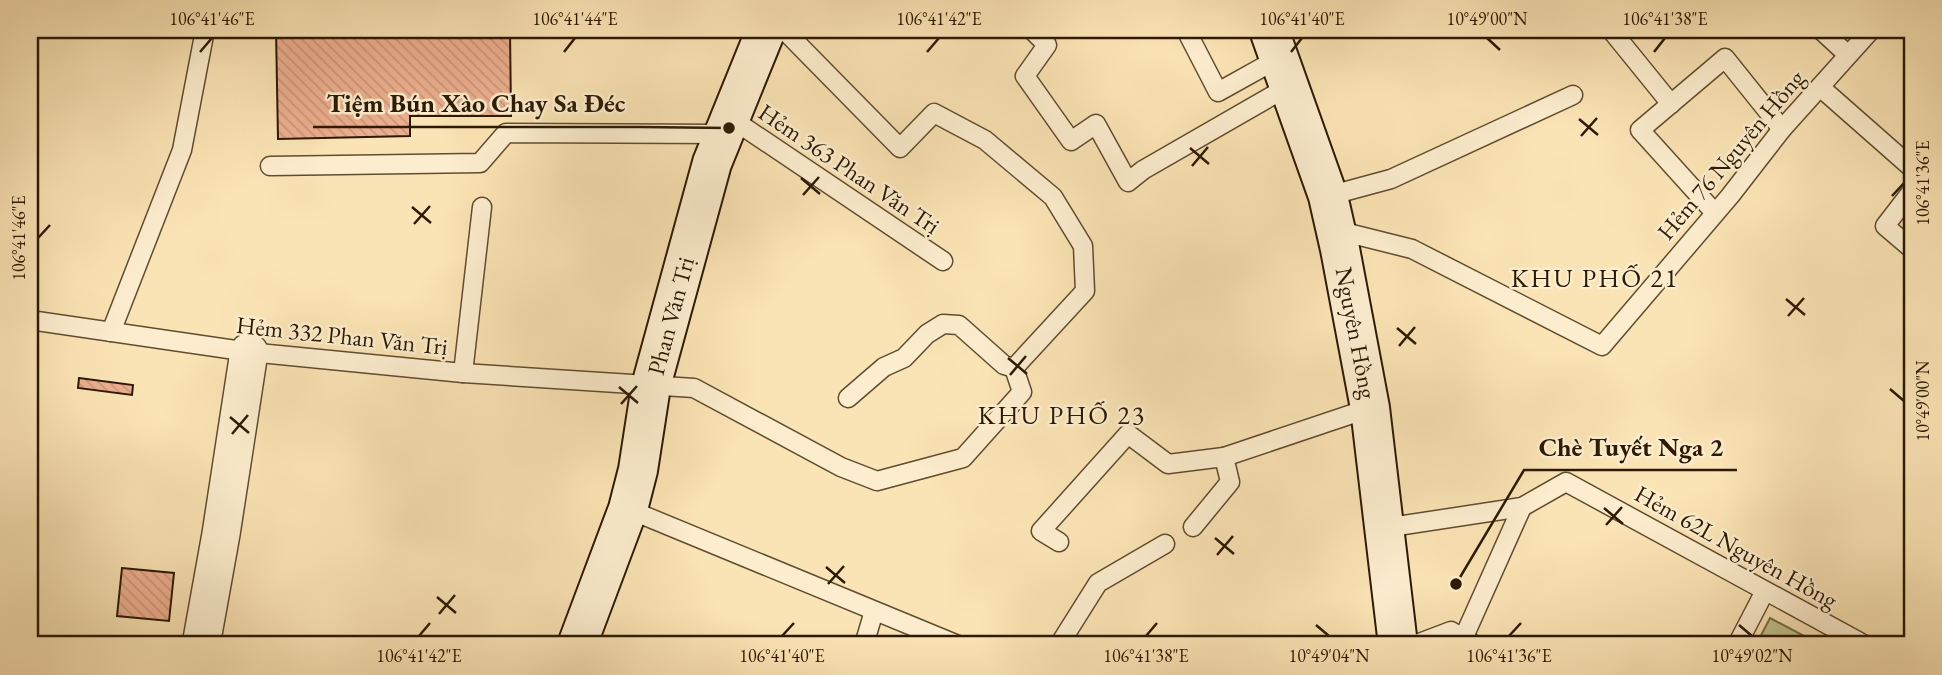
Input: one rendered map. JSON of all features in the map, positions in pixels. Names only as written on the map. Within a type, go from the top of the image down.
[{"type":"main road","name":"Phan Văn Trị","points":[[577,645],[628,509],[638,470],[651,386],[712,163],[766,30]]},
{"type":"main road","name":"Nguyên Hồng","points":[[1279,58],[1332,213],[1370,408],[1398,645]]},
{"type":"street","points":[[201,645],[249,352]]},
{"type":"lane","points":[[111,332],[182,150],[205,30]]},
{"type":"lane","points":[[783,30],[900,148],[934,113],[985,140],[1053,197],[1083,246],[1085,291],[1014,368],[1004,365],[960,325],[943,324],[927,334],[904,358],[884,367],[848,398]]},
{"type":"lane","points":[[1032,30],[1047,45],[1026,76],[1071,141],[1096,124],[1128,182],[1279,58]]},
{"type":"lane","points":[[1186,30],[1218,92],[1279,58]]},
{"type":"lane","points":[[1611,30],[1671,104]]},
{"type":"lane","points":[[1821,30],[1848,55]]},
{"type":"lane","name":"Hẻm 76 Nguyên Hồng","points":[[1332,213],[1412,249],[1602,346],[1782,129],[1871,30]]},
{"type":"lane","points":[[1715,213],[1640,130],[1725,58],[1782,129]]},
{"type":"lane","points":[[1819,87],[1912,168]]},
{"type":"lane","points":[[1332,213],[1391,179],[1573,95]]},
{"type":"lane","points":[[270,166],[480,163],[506,132],[726,126]]},
{"type":"lane","name":"Hẻm 363 Phan Văn Trị","points":[[726,126],[943,261]]},
{"type":"lane","points":[[1912,191],[1885,226],[1912,249]]},
{"type":"lane","points":[[463,373],[482,207]]},
{"type":"lane","name":"Hẻm 332 Phan Văn Trị","points":[[30,320],[249,352],[463,373],[694,388],[841,467],[877,481],[963,458],[1022,392],[1014,368]]},
{"type":"lane","points":[[1059,542],[1041,531],[1128,434],[1168,464],[1224,457],[1370,408]]},
{"type":"lane","points":[[1194,527],[1230,482],[1224,457]]},
{"type":"lane","name":"Hẻm 62L Nguyên Hồng","points":[[1384,528],[1522,507],[1566,482],[1865,645]]},
{"type":"lane","points":[[1414,645],[1451,631],[1469,642],[1522,507]]},
{"type":"lane","points":[[628,509],[958,645]]},
{"type":"lane","points":[[1059,645],[1098,583],[1165,544]]},
{"type":"lane","points":[[1737,645],[1765,591]]},
{"type":"lane","points":[[864,645],[874,611]]},
{"type":"green space","points":[[1770,618],[1821,645],[1756,645]]},
{"type":"building","points":[[276,30],[510,30],[511,116],[410,116],[410,136],[278,139]]},
{"type":"building","points":[[79,378],[133,385],[132,395],[78,388]]},
{"type":"building","points":[[122,568],[174,573],[169,621],[117,616]]},
{"type":"place","name":"Tiệm Bún Xào Chay Sa Đéc","points":[[729,128]]},
{"type":"place","name":"Chè Tuyết Nga 2","points":[[1456,584]]},
{"type":"district","name":"KHU PHỐ 21","points":[[1595,278]]},
{"type":"district","name":"KHU PHỐ 23","points":[[1062,415]]}]
